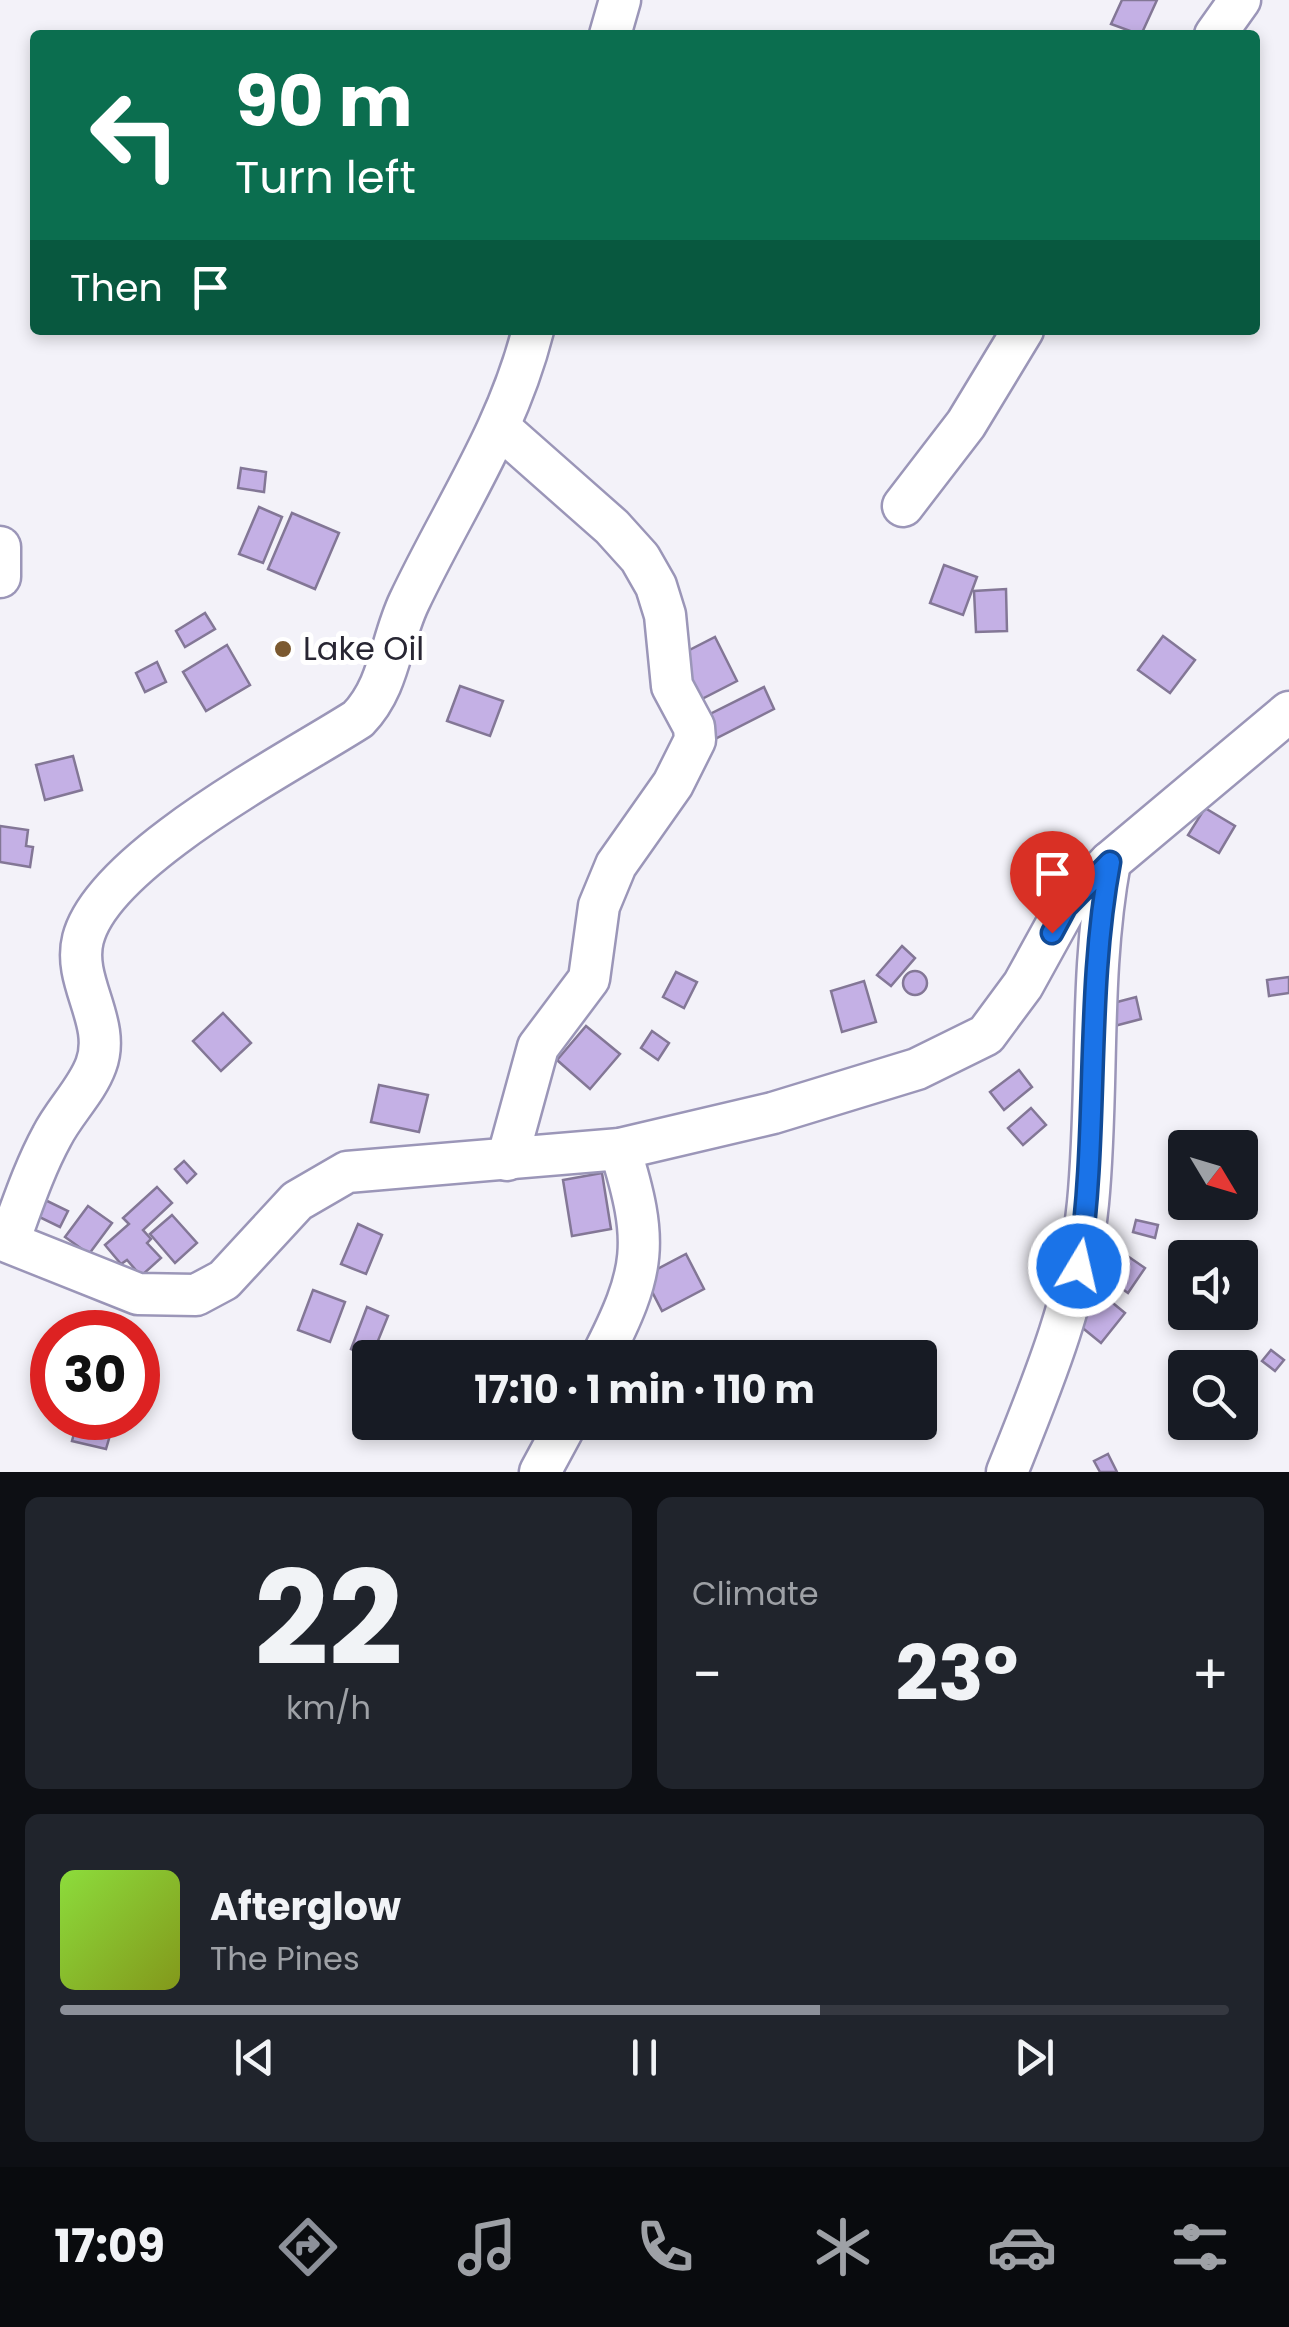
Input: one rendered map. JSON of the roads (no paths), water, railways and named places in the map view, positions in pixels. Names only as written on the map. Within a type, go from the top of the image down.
[{"type":"street","points":[[611,30],[620,0]]},
{"type":"street","points":[[1219,30],[1240,0]]},
{"type":"street","points":[[531,335],[500,428],[408,603],[375,701],[343,728],[214,806],[124,881],[98,911],[83,939],[83,974],[100,1043],[96,1066],[51,1137],[5,1240],[138,1294],[196,1296],[224,1280],[297,1201],[347,1172],[410,1163],[507,1160],[620,1149],[772,1113],[917,1069],[986,1035],[1023,985],[1066,907],[1110,862],[1289,712]]},
{"type":"street","points":[[903,506],[966,424],[1021,335]]},
{"type":"street","points":[[500,428],[598,514],[640,558],[660,600],[672,686],[694,726],[695,740],[673,784],[616,865],[599,906],[589,980],[538,1047],[507,1160]]},
{"type":"street","points":[[0,546],[0,577]]},
{"type":"street","points":[[1007,1472],[1052,1360],[1079,1266],[1088,1203],[1096,960],[1110,862]]},
{"type":"street","points":[[610,1340],[638,1275],[642,1243],[639,1214],[620,1149]]},
{"type":"street","points":[[540,1472],[557,1440]]},
{"type":"place","name":"Lake Oil","points":[[283,649]]}]
